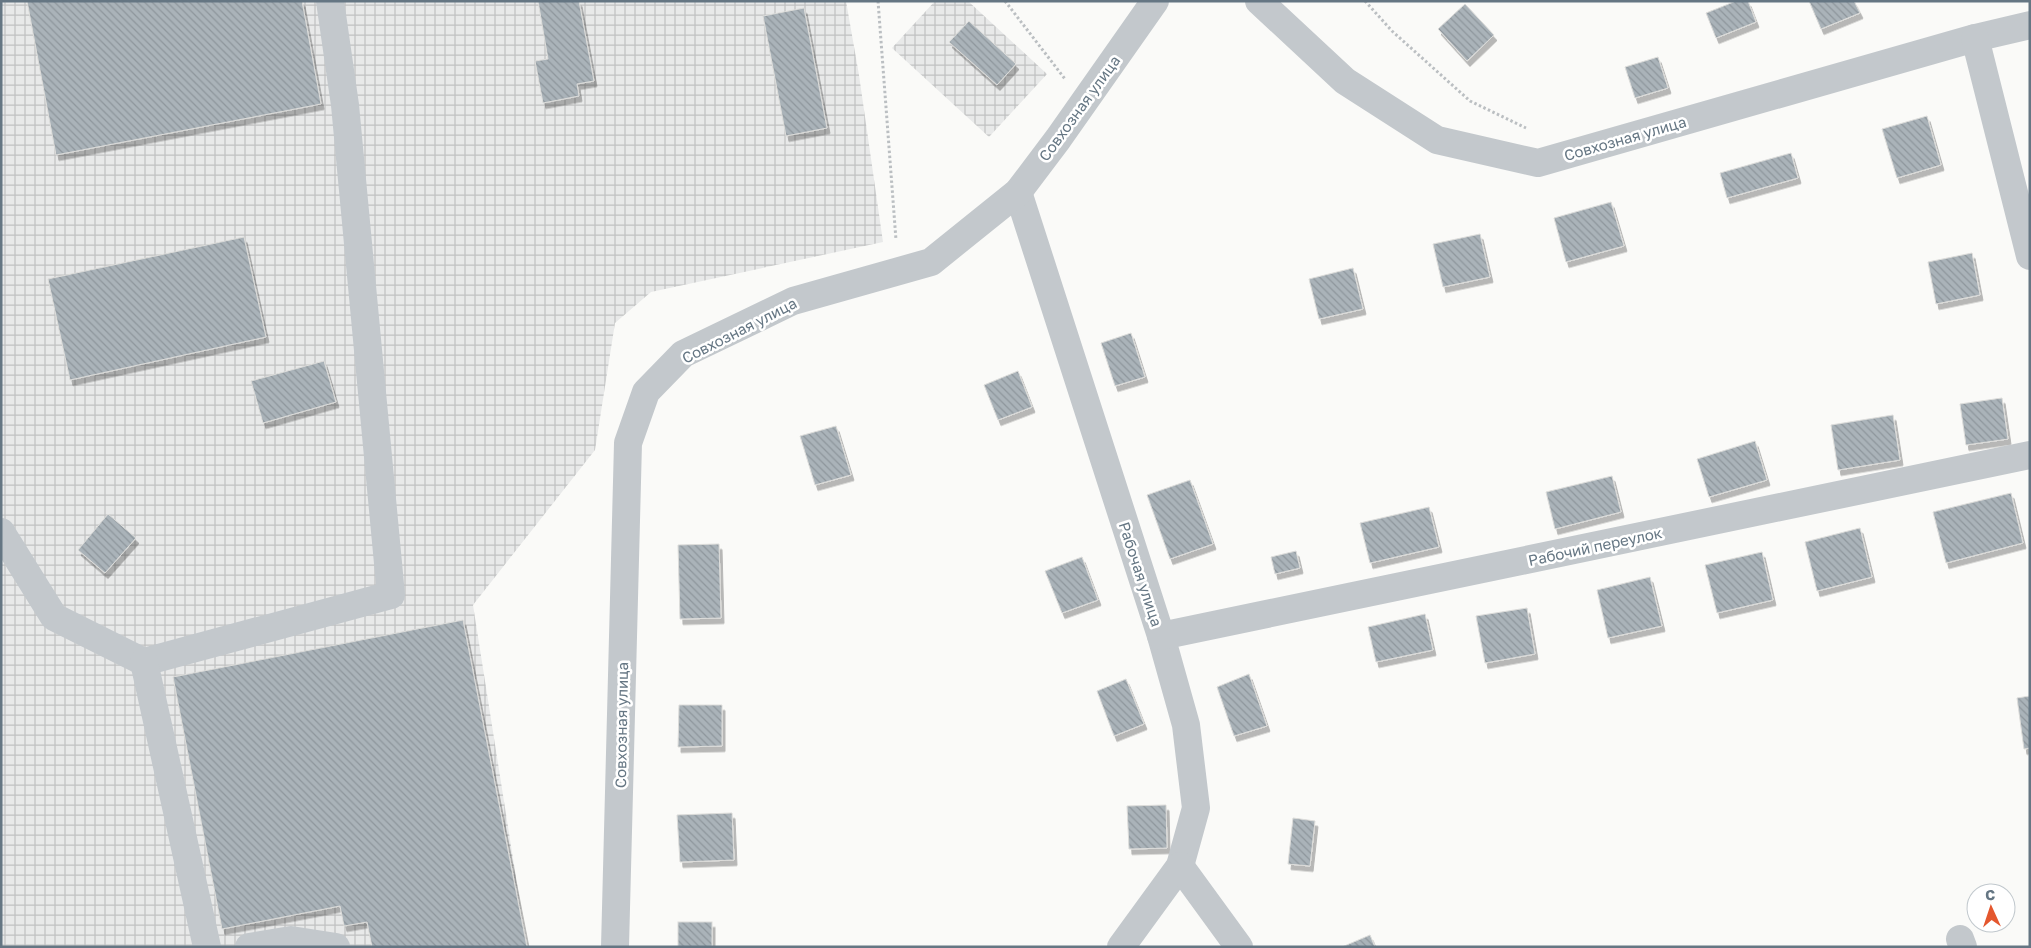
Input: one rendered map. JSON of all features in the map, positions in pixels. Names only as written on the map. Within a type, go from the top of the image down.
[{"type":"street","points":[[1,532],[54,617],[144,662],[391,595],[345,105],[330,1]]},
{"type":"street","name":"Совхозная улица","points":[[615,947],[628,443],[646,392],[683,354],[793,301],[930,262],[1018,192],[1084,103],[1155,1]]},
{"type":"street","name":"Совхозная улица","points":[[1259,1],[1345,81],[1437,140],[1538,163],[1975,38],[2030,25]]},
{"type":"street","points":[[1975,38],[2030,256]]},
{"type":"street","name":"Рабочая улица","points":[[1018,192],[1161,636],[1186,725],[1196,808],[1180,866],[1121,947]]},
{"type":"street","name":"Рабочий переулок","points":[[1161,636],[2030,455]]},
{"type":"street","points":[[144,662],[207,947]]},
{"type":"street","points":[[1180,866],[1239,947]]},
{"type":"street","points":[[249,947],[291,940],[336,947]]},
{"type":"path","points":[[878,1],[896,238],[890,274]]},
{"type":"path","points":[[1005,1],[1084,103]]},
{"type":"path","points":[[1365,1],[1392,31],[1470,101],[1530,130]]},
{"type":"shaded area","points":[[1,1],[846,1],[859,75],[883,242],[651,292],[615,323],[595,450],[473,605],[527,947],[1,947]]},
{"type":"shaded area","points":[[935,1],[968,1],[1047,74],[989,137],[892,48]]},
{"type":"building","points":[[27,1],[302,1],[321,104],[56,155]]},
{"type":"building","points":[[538,1],[579,1],[594,81],[577,84],[579,96],[543,103],[535,61],[548,59]]},
{"type":"building","points":[[1736,1],[1748,1],[1756,22],[1716,38],[1706,13]]},
{"type":"building","points":[[1809,1],[1854,1],[1860,13],[1821,29]]},
{"type":"building","points":[[1465,4],[1494,35],[1467,61],[1438,29]]},
{"type":"building","points":[[804,8],[827,128],[786,136],[763,16]]},
{"type":"building","points":[[969,21],[1016,64],[997,85],[949,42]]},
{"type":"building","points":[[1658,57],[1668,88],[1635,98],[1625,67]]},
{"type":"building","points":[[1927,116],[1941,165],[1897,178],[1882,129]]},
{"type":"building","points":[[1791,153],[1798,178],[1727,198],[1720,173]]},
{"type":"building","points":[[1611,202],[1624,246],[1566,262],[1554,218]]},
{"type":"building","points":[[1480,234],[1490,277],[1443,287],[1433,244]]},
{"type":"building","points":[[244,237],[266,337],[70,380],[48,279]]},
{"type":"building","points":[[1972,253],[1980,295],[1936,304],[1928,262]]},
{"type":"building","points":[[1353,268],[1363,309],[1319,319],[1309,279]]},
{"type":"building","points":[[1131,333],[1145,377],[1115,386],[1101,343]]},
{"type":"building","points":[[324,361],[336,402],[263,423],[251,381]]},
{"type":"building","points":[[1018,371],[1032,407],[998,420],[984,385]]},
{"type":"building","points":[[2002,398],[2008,439],[1966,445],[1960,404]]},
{"type":"building","points":[[1893,415],[1900,460],[1838,470],[1831,425]]},
{"type":"building","points":[[836,426],[851,475],[815,485],[800,436]]},
{"type":"building","points":[[1755,441],[1767,480],[1709,497],[1697,459]]},
{"type":"building","points":[[1612,476],[1621,512],[1555,529],[1546,492]]},
{"type":"building","points":[[1190,480],[1213,544],[1170,559],[1147,495]]},
{"type":"building","points":[[2011,493],[2023,543],[1946,563],[1933,512]]},
{"type":"building","points":[[1429,507],[1439,547],[1370,563],[1360,523]]},
{"type":"building","points":[[108,514],[136,538],[105,573],[78,550]]},
{"type":"building","points":[[1860,528],[1872,577],[1817,591],[1805,542]]},
{"type":"building","points":[[719,544],[721,618],[680,619],[678,545]]},
{"type":"building","points":[[1296,551],[1300,568],[1275,574],[1271,557]]},
{"type":"building","points":[[1762,552],[1773,600],[1717,613],[1705,565]]},
{"type":"building","points":[[1082,557],[1098,600],[1062,613],[1045,571]]},
{"type":"building","points":[[1650,577],[1662,626],[1608,638],[1597,590]]},
{"type":"building","points":[[1527,608],[1535,654],[1485,663],[1476,616]]},
{"type":"building","points":[[1425,614],[1433,650],[1376,662],[1368,627]]},
{"type":"building","points":[[463,620],[527,947],[372,947],[367,922],[344,926],[340,906],[222,929],[173,677]]},
{"type":"building","points":[[1249,674],[1267,726],[1234,736],[1217,687]]},
{"type":"building","points":[[1126,679],[1144,724],[1114,736],[1097,691]]},
{"type":"building","points":[[2030,696],[2030,748],[2024,749],[2017,698]]},
{"type":"building","points":[[679,705],[722,705],[722,746],[678,747]]},
{"type":"building","points":[[1166,805],[1167,848],[1129,849],[1127,806]]},
{"type":"building","points":[[732,813],[734,860],[680,862],[677,815]]},
{"type":"building","points":[[1293,818],[1315,821],[1310,866],[1288,864]]},
{"type":"building","points":[[678,922],[712,922],[712,947],[678,947]]},
{"type":"building","points":[[1370,935],[1375,947],[1342,947]]}]
